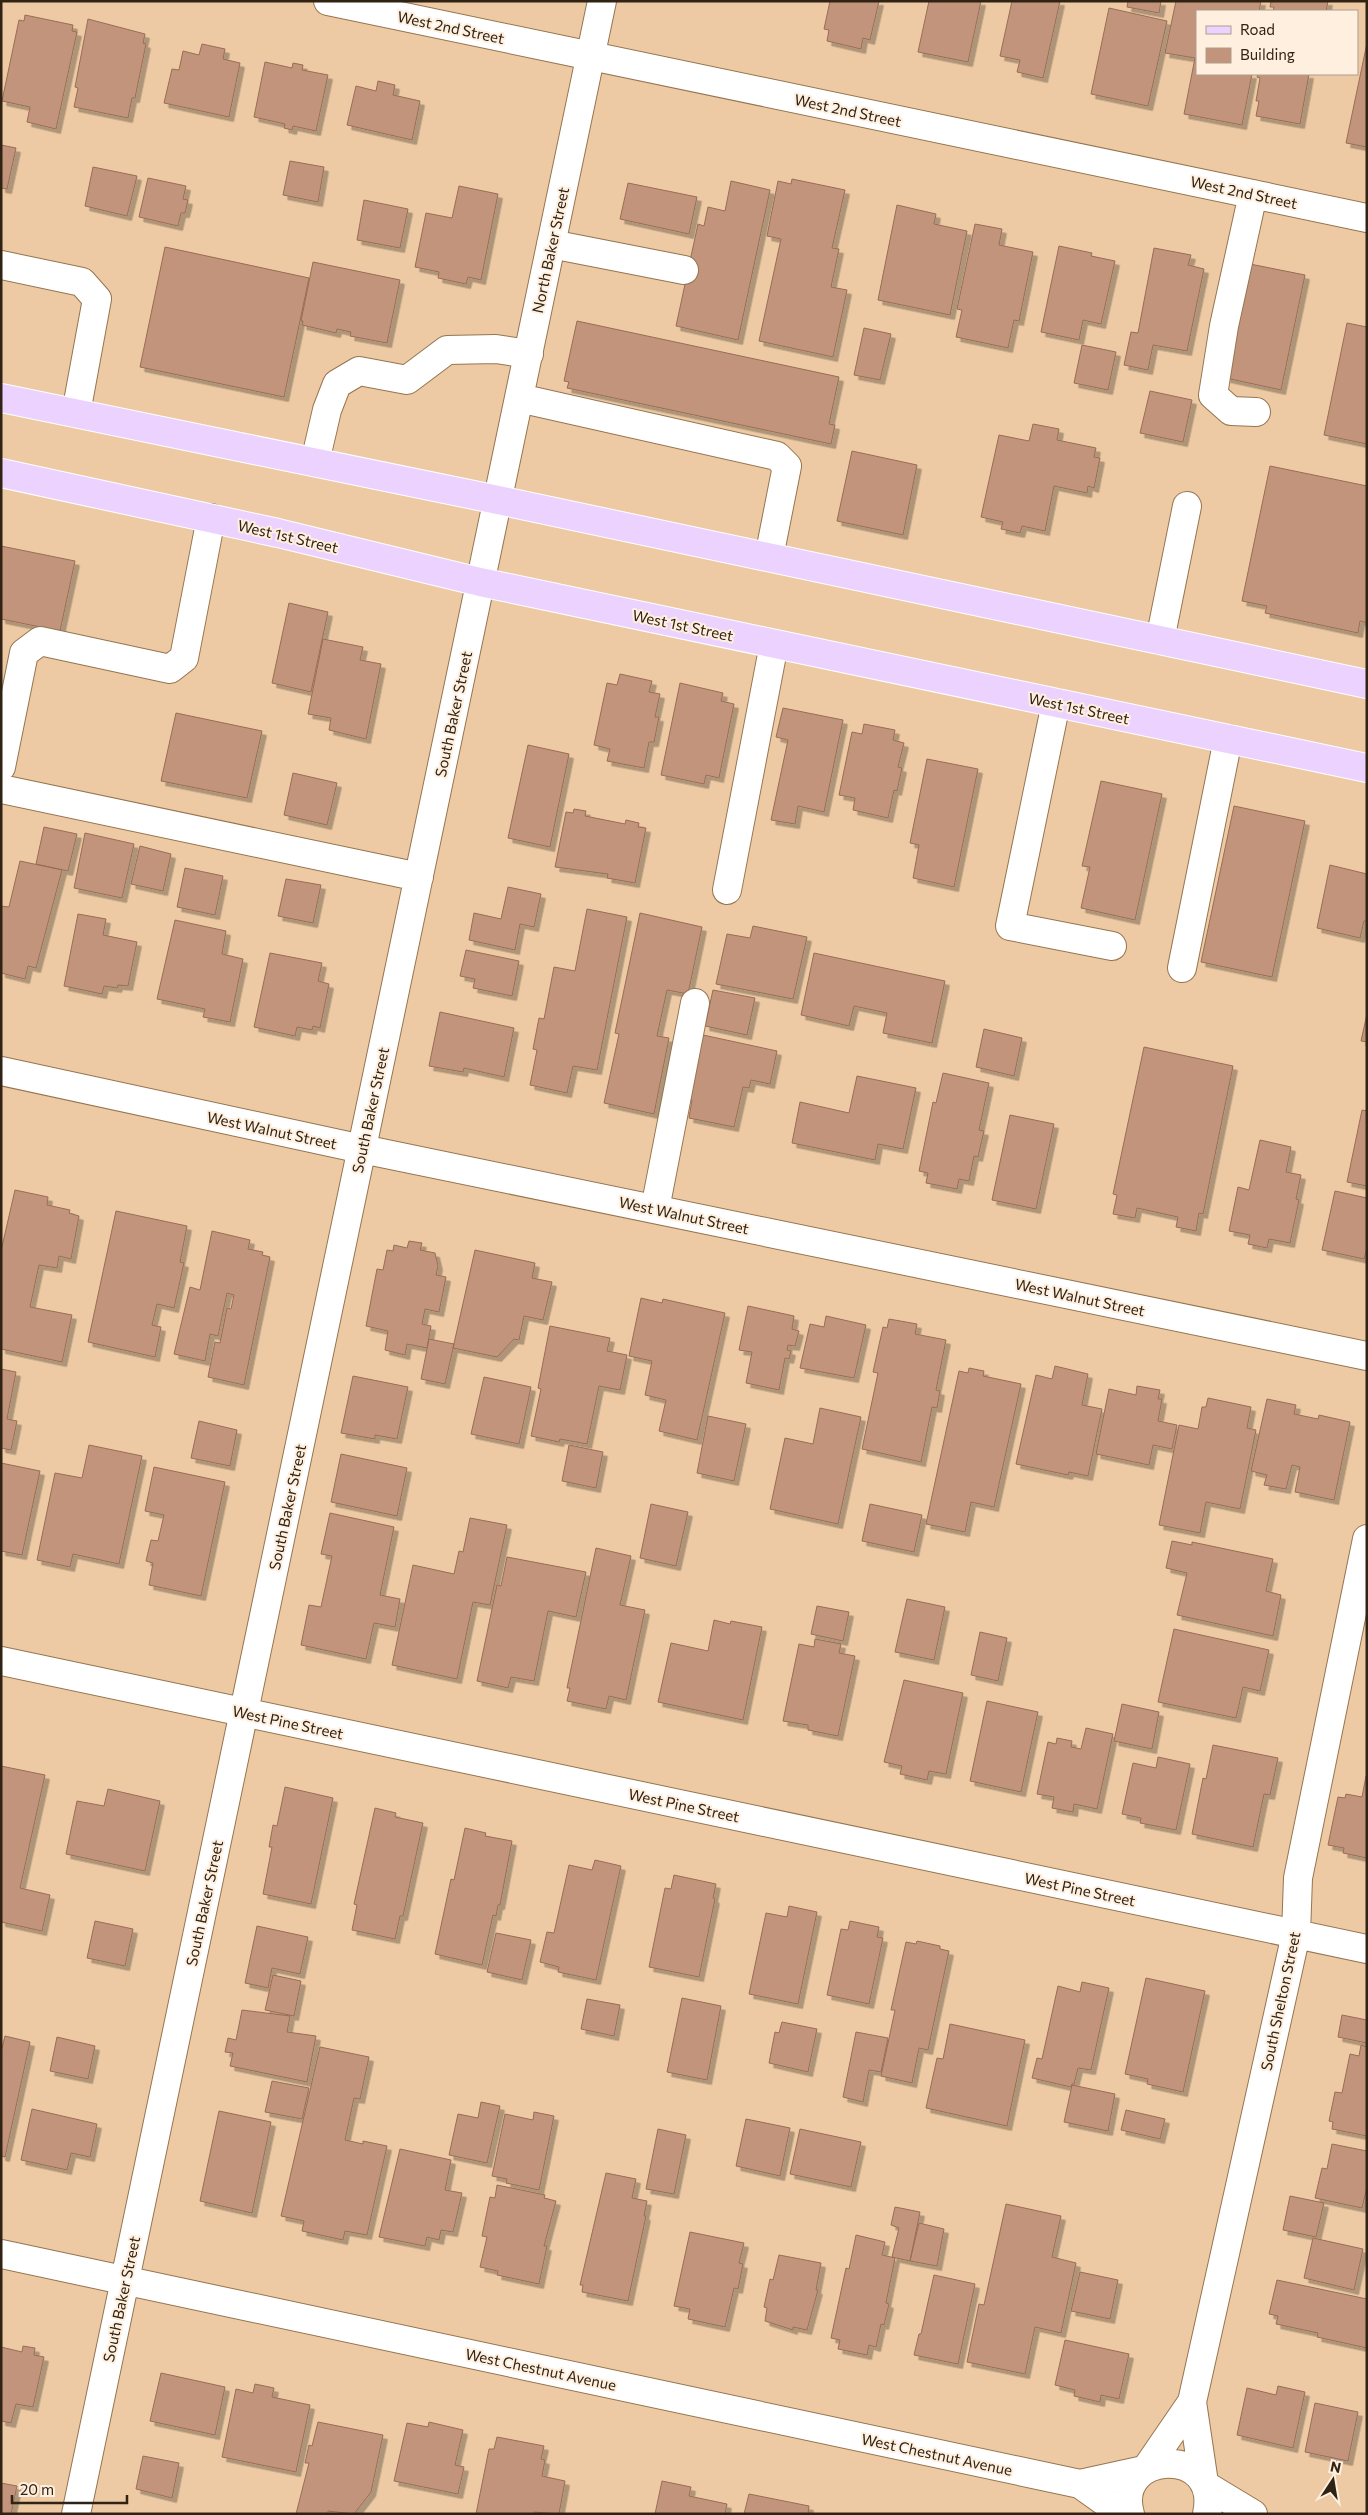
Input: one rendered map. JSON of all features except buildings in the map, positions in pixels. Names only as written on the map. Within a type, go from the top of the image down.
[{"type":"main road","points":[[1,398],[498,500],[1367,684]]},
{"type":"main road","name":"West 1st Street","points":[[1,473],[211,518],[480,582],[1367,768]]},
{"type":"street","name":"West 2nd Street","points":[[328,1],[1367,218]]},
{"type":"street","name":"North Baker Street","points":[[498,500],[602,1]]},
{"type":"street","points":[[1253,194],[1224,326],[1213,395],[1231,411],[1256,412]]},
{"type":"street","points":[[551,244],[684,270]]},
{"type":"street","points":[[1,265],[82,282],[97,299],[76,413]]},
{"type":"street","points":[[315,462],[327,410],[337,384],[359,371],[406,380],[447,350],[496,350],[529,354]]},
{"type":"street","points":[[519,398],[777,456],[787,466],[769,557]]},
{"type":"street","name":"South Baker Street","points":[[76,2514],[498,500]]},
{"type":"street","points":[[1160,640],[1188,506]]},
{"type":"street","points":[[1,767],[24,653],[40,641],[170,669],[184,658],[211,518]]},
{"type":"street","points":[[726,890],[774,644]]},
{"type":"street","points":[[1056,703],[1010,926],[1112,946]]},
{"type":"street","points":[[1182,968],[1228,739]]},
{"type":"street","points":[[1,789],[419,877]]},
{"type":"street","points":[[655,1209],[695,1003]]},
{"type":"street","name":"West Walnut Street","points":[[1,1071],[362,1149],[1367,1356]]},
{"type":"street","name":"South Shelton Street","points":[[1207,2514],[1209,2505],[1192,2402],[1296,1934],[1298,1878],[1355,1650],[1367,1539]]},
{"type":"street","name":"West Pine Street","points":[[1,1661],[1367,1949]]},
{"type":"street","name":"West Chestnut Avenue","points":[[1,2254],[1080,2484],[1122,2514]]},
{"type":"street","name":"South Shelton Street","points":[[1130,2514],[1128,2500],[1130,2488],[1192,2402]]},
{"type":"street","name":"West Chestnut Avenue","points":[[1080,2484],[1170,2462],[1183,2465],[1195,2472],[1205,2484]]},
{"type":"street","points":[[1205,2484],[1252,2514]]}]
